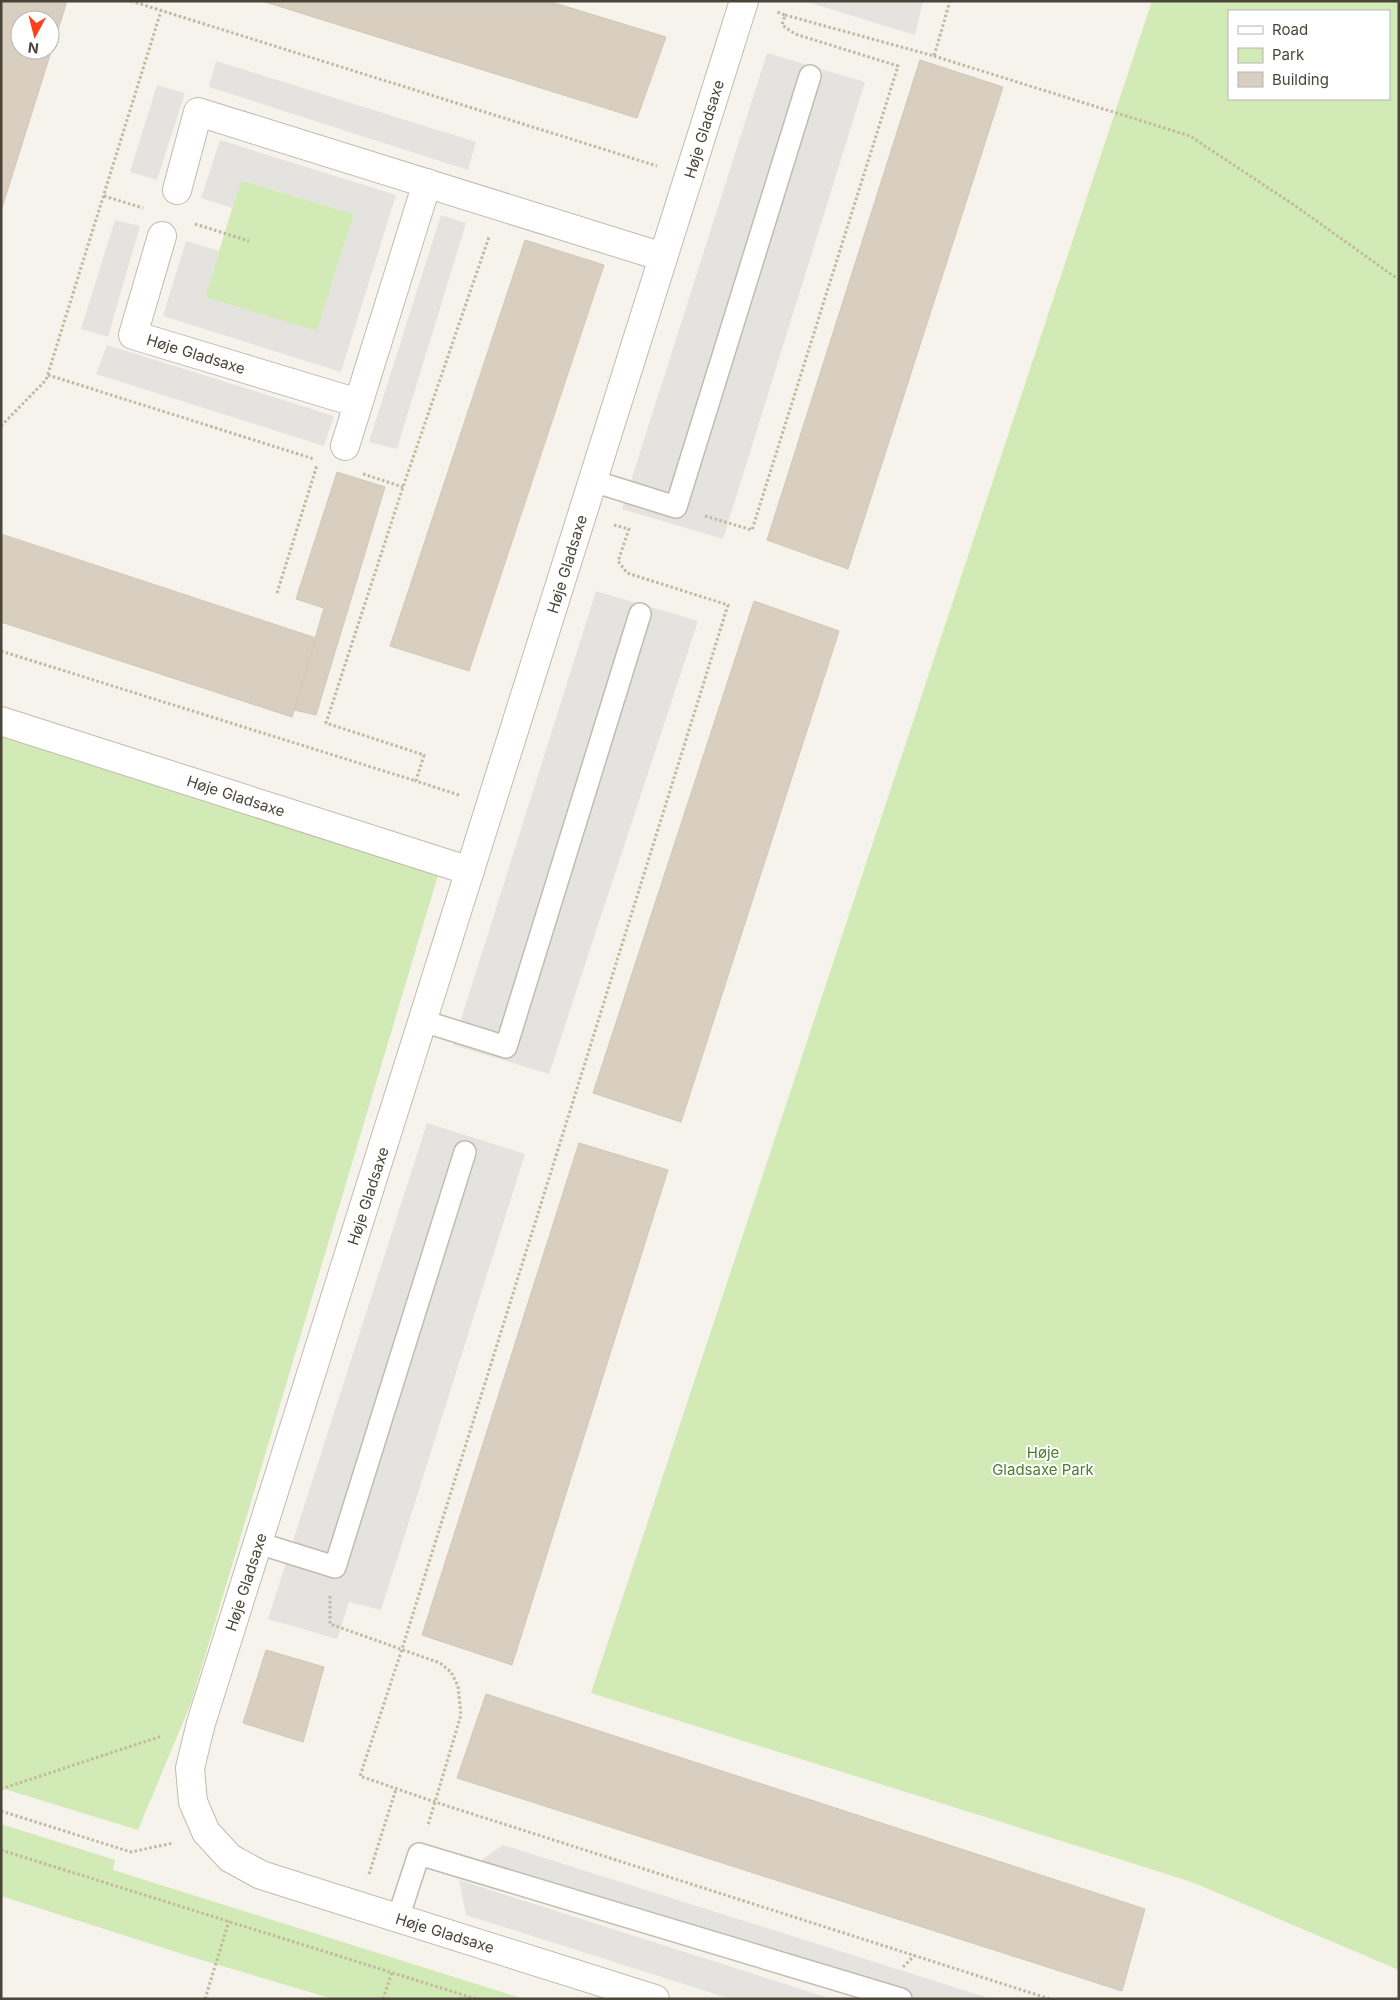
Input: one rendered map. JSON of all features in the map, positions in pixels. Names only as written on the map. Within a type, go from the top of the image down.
[{"type":"street","name":"Høje Gladsaxe","points":[[655,1999],[261,1875],[230,1858],[206,1832],[194,1802],[190,1768],[201,1723],[744,1]]},
{"type":"street","points":[[177,190],[198,112],[663,257]]},
{"type":"street","points":[[345,446],[427,184]]},
{"type":"street","name":"Høje Gladsaxe","points":[[162,236],[133,335],[358,403]]},
{"type":"street","name":"Høje Gladsaxe","points":[[1,721],[470,871]]},
{"type":"lane","points":[[593,481],[676,507],[810,76]]},
{"type":"lane","points":[[423,1021],[506,1047],[640,614]]},
{"type":"lane","points":[[258,1543],[335,1567],[465,1152]]},
{"type":"lane","points":[[398,1918],[419,1854],[901,1999]]},
{"type":"path","points":[[131,1],[689,176]]},
{"type":"path","points":[[934,56],[950,1]]},
{"type":"path","points":[[1,426],[46,380],[48,375],[161,11]]},
{"type":"path","points":[[785,15],[934,56],[1190,136],[1297,207],[1399,280]]},
{"type":"path","points":[[676,507],[752,530],[898,66],[795,34]]},
{"type":"path","points":[[416,781],[424,755],[326,723],[402,487],[499,206]]},
{"type":"path","points":[[48,375],[319,460],[277,593]]},
{"type":"path","points":[[356,472],[402,487]]},
{"type":"path","points":[[582,514],[629,530],[618,561],[627,573],[728,605],[402,1650],[360,1776],[435,1802],[1050,1999]]},
{"type":"path","points":[[1,651],[491,806]]},
{"type":"path","points":[[330,1566],[330,1624],[440,1663],[451,1672],[458,1686],[461,1715],[419,1854]]},
{"type":"path","points":[[1,1788],[201,1723]]},
{"type":"path","points":[[359,1906],[396,1789]]},
{"type":"path","points":[[1,1811],[131,1852],[210,1836]]},
{"type":"path","points":[[1,1850],[476,1999]]},
{"type":"path","points":[[205,1999],[229,1921]]},
{"type":"path","points":[[383,1999],[392,1972]]},
{"type":"green space","name":"Høje Gladsaxe Park","points":[[1152,1],[1399,1],[1399,1970],[1192,1882],[591,1693]]},
{"type":"green space","points":[[241,180],[354,214],[317,332],[205,297]]},
{"type":"green space","points":[[1,732],[438,875],[191,1703],[138,1830],[1,1788]]},
{"type":"green space","points":[[1,1824],[115,1860],[113,1870],[524,1999],[333,1999],[195,1958],[1,1896]]},
{"type":"shaded area","points":[[804,1],[920,1],[923,2],[915,35]]},
{"type":"shaded area","points":[[767,53],[865,82],[723,539],[622,509]]},
{"type":"shaded area","points":[[216,61],[476,142],[468,170],[209,87]]},
{"type":"shaded area","points":[[157,85],[185,93],[157,180],[130,172]]},
{"type":"shaded area","points":[[220,140],[396,195],[341,372],[163,316],[186,241],[219,251],[205,297],[317,331],[354,214],[242,180],[232,208],[201,198]]},
{"type":"shaded area","points":[[441,215],[466,223],[397,449],[369,442]]},
{"type":"shaded area","points":[[115,220],[140,226],[108,337],[81,329]]},
{"type":"shaded area","points":[[107,345],[334,416],[324,446],[96,374]]},
{"type":"shaded area","points":[[596,591],[698,621],[549,1074],[453,1045]]},
{"type":"shaded area","points":[[427,1123],[525,1154],[381,1610],[349,1602],[337,1639],[268,1619]]},
{"type":"shaded area","points":[[503,1845],[992,1999],[904,1999],[477,1863]]},
{"type":"shaded area","points":[[459,1880],[832,1999],[731,1999],[466,1915]]},
{"type":"building","points":[[1,1],[67,1],[60,23],[60,10],[10,10],[10,60],[48,60],[1,211]]},
{"type":"building","points":[[262,1],[548,1],[666,37],[637,118]]},
{"type":"building","points":[[920,60],[1003,87],[848,569],[767,540]]},
{"type":"building","points":[[525,240],[604,265],[469,671],[390,646]]},
{"type":"building","points":[[337,472],[385,487],[316,715],[294,710],[324,608],[296,599]]},
{"type":"building","points":[[1,534],[316,638],[292,717],[1,622]]},
{"type":"building","points":[[754,601],[839,631],[681,1122],[593,1093]]},
{"type":"building","points":[[579,1143],[668,1170],[512,1665],[422,1635]]},
{"type":"building","points":[[266,1650],[324,1667],[303,1742],[243,1723]]},
{"type":"building","points":[[486,1694],[1145,1909],[1122,1991],[457,1778]]}]
